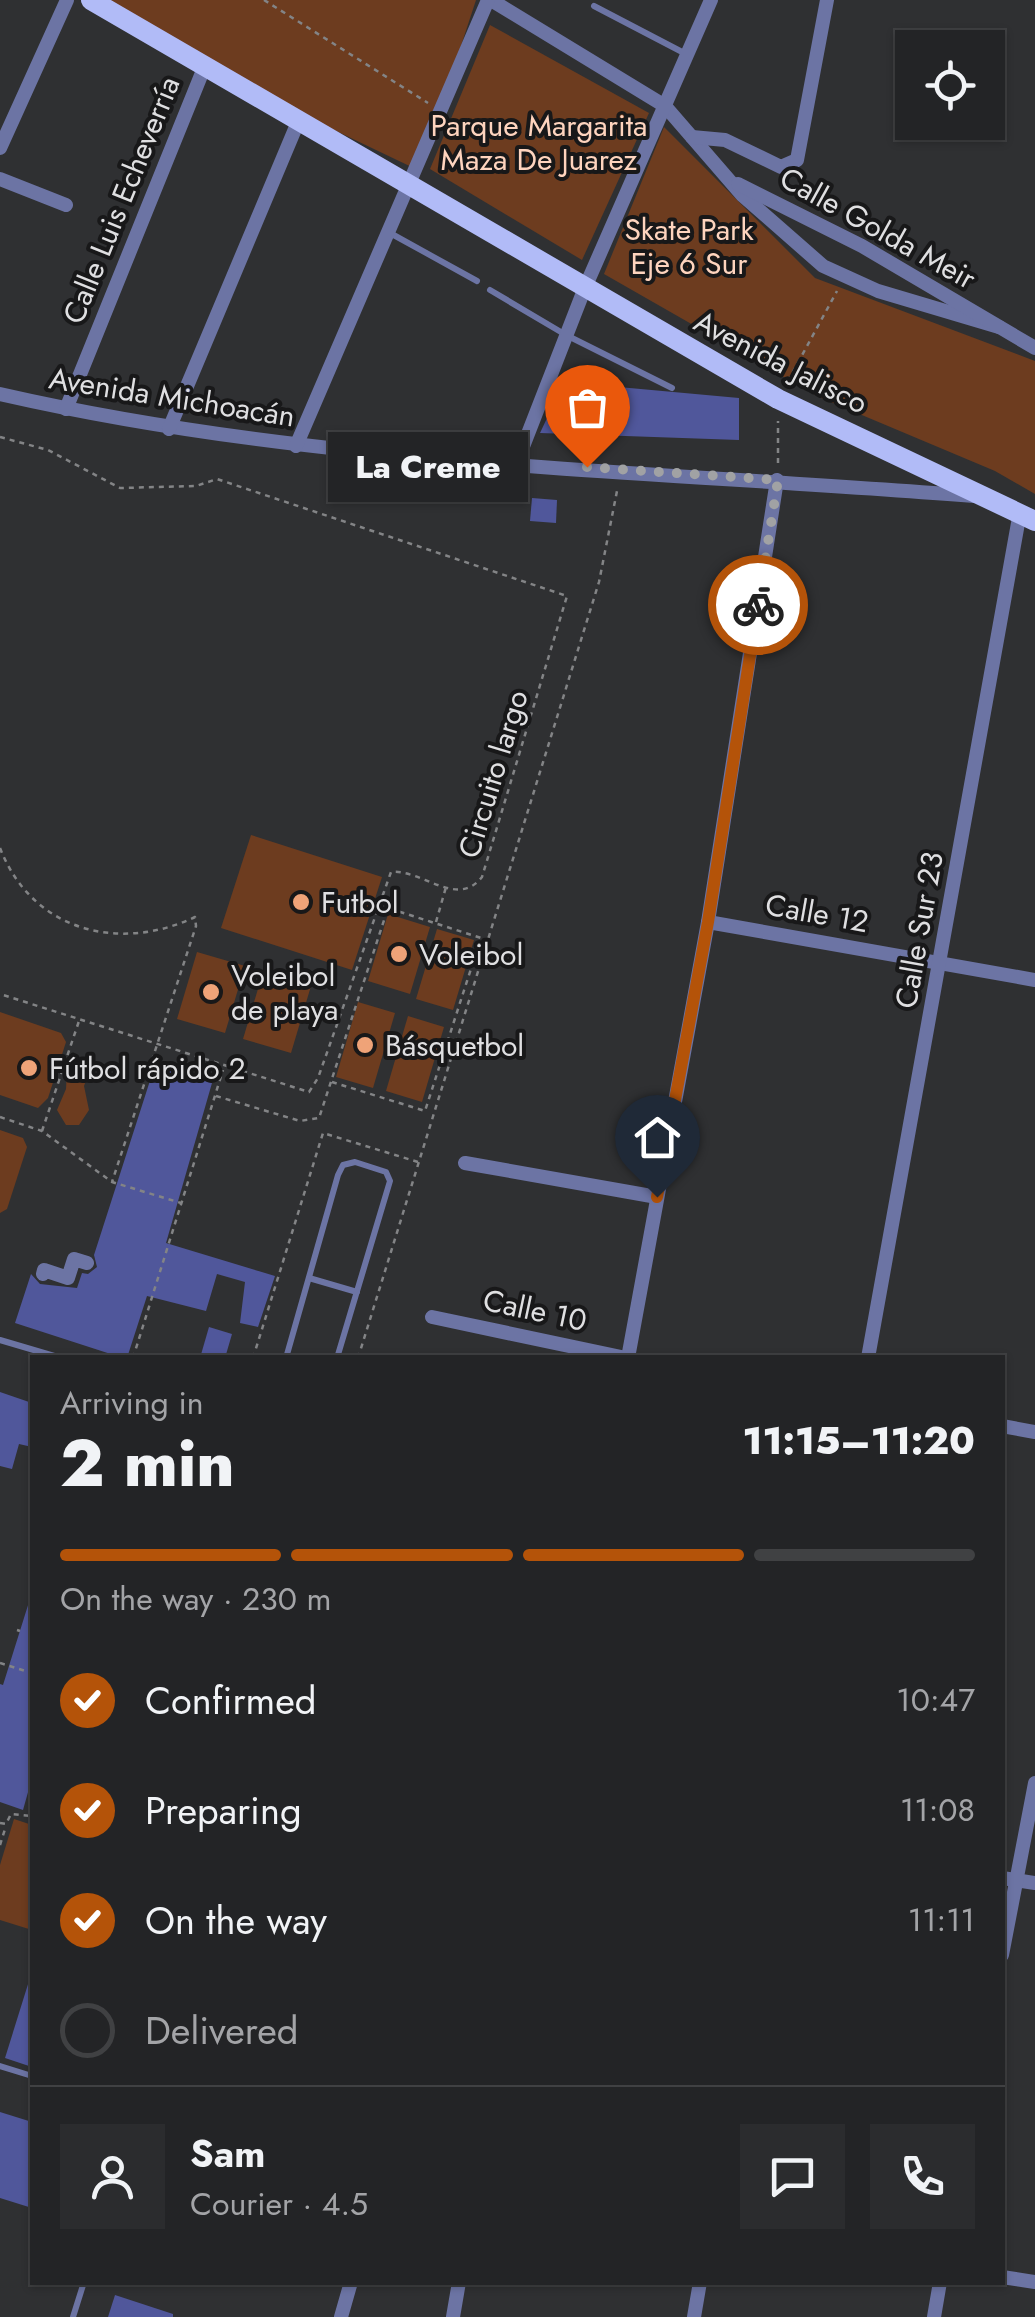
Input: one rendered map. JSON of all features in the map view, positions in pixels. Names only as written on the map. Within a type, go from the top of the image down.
[{"type":"main road","name":"Avenida Jalisco","points":[[92,0],[584,290],[778,399],[1027,516]]},
{"type":"street","points":[[0,148],[67,0]]},
{"type":"street","points":[[296,446],[490,0],[664,106]]},
{"type":"street","points":[[517,462],[584,290],[711,0]]},
{"type":"street","points":[[692,137],[725,140],[781,167],[797,160],[827,0]]},
{"type":"street","name":"Calle Luis Echeverría","points":[[66,409],[204,68]]},
{"type":"street","name":"Calle Golda Meir","points":[[664,106],[794,244],[845,278],[999,327]]},
{"type":"street","points":[[170,429],[298,122]]},
{"type":"street","points":[[0,179],[66,205]]},
{"type":"street","name":"Calle Golda Meir","points":[[730,180],[862,246],[1035,348]]},
{"type":"street","name":"Avenida Michoacán","points":[[0,394],[170,429],[296,446],[995,498]]},
{"type":"street","points":[[628,1355],[708,922],[778,480]]},
{"type":"street","name":"Calle Sur 23","points":[[869,1355],[1027,516]]},
{"type":"street","name":"Calle 12","points":[[708,922],[1035,980]]},
{"type":"street","points":[[465,1164],[657,1197]]},
{"type":"street","points":[[43,1274],[44,1270],[68,1278],[74,1259],[87,1263]]},
{"type":"street","name":"Calle 10","points":[[432,1317],[613,1355]]},
{"type":"street","points":[[1005,1427],[1035,1432]]},
{"type":"street","points":[[1005,1927],[1010,1879],[1035,1783]]},
{"type":"street","points":[[1010,1879],[1035,1884]]},
{"type":"street","points":[[1005,2277],[1035,2282]]},
{"type":"street","points":[[341,2317],[350,2285]]},
{"type":"street","points":[[454,2317],[459,2285]]},
{"type":"street","points":[[694,2317],[699,2285]]},
{"type":"street","points":[[934,2317],[939,2285]]},
{"type":"lane","points":[[594,6],[688,55]]},
{"type":"lane","points":[[388,232],[477,280]]},
{"type":"lane","points":[[490,290],[566,335],[672,388]]},
{"type":"lane","points":[[287,1355],[343,1165],[355,1162],[386,1172],[388,1192],[338,1355]]},
{"type":"lane","points":[[309,1278],[357,1292]]},
{"type":"lane","points":[[0,1340],[51,1355]]},
{"type":"lane","points":[[0,2066],[30,2075]]},
{"type":"lane","points":[[73,2317],[83,2285]]},
{"type":"path","points":[[264,0],[432,106]]},
{"type":"path","points":[[778,480],[778,399],[845,278]]},
{"type":"path","name":"Circuito largo","points":[[0,437],[48,450],[120,488],[196,486],[217,479],[566,596],[482,878],[475,886],[460,891],[391,872],[318,1078],[309,1092],[0,994]]},
{"type":"path","points":[[359,1355],[599,582],[622,470]]},
{"type":"path","points":[[0,848],[6,865],[40,909],[68,926],[132,934],[167,930],[195,917],[196,926],[112,1182]]},
{"type":"path","points":[[435,923],[446,887]]},
{"type":"path","points":[[216,1096],[312,1122],[318,1118],[388,908],[481,938],[424,1111],[332,1082]]},
{"type":"path","points":[[42,1132],[80,1020]]},
{"type":"path","points":[[134,1355],[224,1068]]},
{"type":"path","points":[[0,1117],[42,1132],[112,1182],[182,1203]]},
{"type":"path","points":[[254,1355],[324,1132],[419,1162]]},
{"type":"path","points":[[0,1663],[30,1672]]},
{"type":"path","points":[[0,1845],[11,1814],[30,1816]]},
{"type":"path","points":[[0,1822],[6,1824]]},
{"type":"green space","points":[[103,0],[476,0],[420,171],[204,68]]},
{"type":"green space","name":"Parque Margarita Maza De Juarez","points":[[490,25],[649,113],[582,260],[430,169]]},
{"type":"green space","name":"Skate Park Eje 6 Sur","points":[[664,127],[815,278],[1035,361],[1035,494],[995,471],[819,397],[604,274]]},
{"type":"green space","name":"Futbol","points":[[251,835],[382,877],[352,970],[221,928]]},
{"type":"green space","name":"Voleibol","points":[[388,914],[430,927],[410,994],[368,981]]},
{"type":"green space","points":[[437,929],[474,940],[453,1010],[416,999]]},
{"type":"green space","name":"Voleibol de playa","points":[[197,952],[245,966],[225,1033],[177,1019]]},
{"type":"green space","name":"Voleibol de playa","points":[[263,972],[311,986],[291,1053],[243,1039]]},
{"type":"green space","name":"Básquetbol","points":[[358,1002],[395,1013],[373,1088],[336,1077]]},
{"type":"green space","name":"Fútbol rápido 2","points":[[0,1012],[61,1033],[66,1042],[48,1098],[38,1108],[0,1095]]},
{"type":"green space","name":"Básquetbol","points":[[408,1016],[444,1027],[422,1102],[386,1091]]},
{"type":"green space","points":[[84,1064],[90,1070],[84,1086],[89,1110],[79,1125],[66,1125],[57,1110],[66,1089],[67,1070]]},
{"type":"green space","points":[[0,1130],[23,1138],[27,1147],[7,1209],[0,1213]]},
{"type":"green space","points":[[14,1819],[30,1824],[30,1929],[0,1920],[0,1865]]},
{"type":"building","points":[[564,382],[739,398],[739,440],[540,433]]},
{"type":"building","points":[[532,498],[557,500],[556,523],[530,521]]},
{"type":"building","points":[[155,1065],[212,1083],[166,1243],[275,1276],[258,1327],[240,1323],[245,1282],[217,1274],[206,1311],[147,1296],[128,1355],[114,1355],[15,1323],[31,1274],[40,1284],[77,1288],[82,1273],[88,1274],[97,1267],[94,1255]]},
{"type":"building","points":[[209,1327],[232,1334],[226,1355],[201,1355]]},
{"type":"building","points":[[0,1392],[30,1402],[30,1447],[19,1444],[12,1469],[0,1466]]},
{"type":"building","points":[[29,1602],[30,1785],[23,1810],[0,1802],[0,1684],[3,1685]]},
{"type":"building","points":[[29,1981],[30,2066],[5,2058]]},
{"type":"building","points":[[0,2112],[30,2121],[30,2207],[0,2198]]},
{"type":"building","points":[[115,2295],[173,2314],[173,2317],[108,2317]]},
{"type":"way so far","points":[[587,467],[778,480],[758,605]]},
{"type":"place","name":"La Creme","points":[[587,467]]},
{"type":"place","name":"Futbol","points":[[301,902]]},
{"type":"place","name":"Voleibol","points":[[399,954]]},
{"type":"place","name":"Voleibol de playa","points":[[211,992]]},
{"type":"place","name":"Básquetbol","points":[[365,1045]]},
{"type":"place","name":"Fútbol rápido 2","points":[[29,1068]]},
{"type":"route","points":[[657,1197],[708,922],[758,605]]}]
